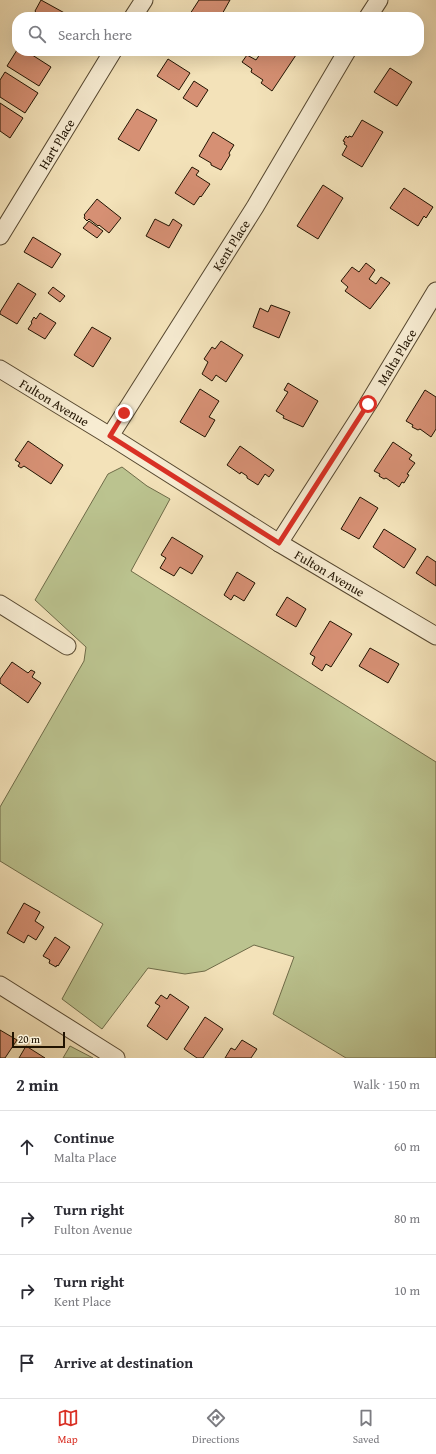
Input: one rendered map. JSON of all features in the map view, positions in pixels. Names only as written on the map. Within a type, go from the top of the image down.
[{"type":"street","points":[[136,12],[144,0]]},
{"type":"street","points":[[371,12],[379,0]]},
{"type":"street","name":"Hart Place","points":[[0,236],[110,56]]},
{"type":"street","name":"Kent Place","points":[[110,436],[255,207],[344,56]]},
{"type":"street","name":"Malta Place","points":[[279,543],[368,404],[436,291]]},
{"type":"street","name":"Fulton Avenue","points":[[0,369],[110,436],[279,543],[436,636]]},
{"type":"street","points":[[0,604],[67,646]]},
{"type":"street","points":[[0,985],[116,1058]]},
{"type":"green space","points":[[122,467],[147,486],[170,499],[131,571],[436,762],[436,1058],[346,1058],[273,1014],[294,957],[254,945],[205,971],[185,974],[148,968],[102,1029],[62,999],[103,924],[0,861],[0,807],[84,661],[86,647],[35,600],[108,474]]},
{"type":"green space","points":[[70,1046],[93,1058],[63,1058]]},
{"type":"building","points":[[41,0],[63,12],[36,12]]},
{"type":"building","points":[[199,0],[230,0],[223,12],[191,12]]},
{"type":"building","points":[[13,56],[34,56],[51,67],[39,86],[7,66]]},
{"type":"building","points":[[246,56],[256,60],[259,56],[295,56],[272,91],[261,83],[263,80],[251,72],[252,69],[242,62]]},
{"type":"building","points":[[168,59],[190,73],[179,90],[157,76]]},
{"type":"building","points":[[390,68],[412,82],[397,106],[374,92]]},
{"type":"building","points":[[5,72],[38,93],[25,113],[0,97],[0,80]]},
{"type":"building","points":[[194,81],[208,90],[197,107],[183,98]]},
{"type":"building","points":[[0,103],[23,118],[10,138],[0,131]]},
{"type":"building","points":[[137,109],[157,120],[139,151],[118,139]]},
{"type":"building","points":[[362,120],[383,132],[362,167],[342,155],[347,146],[343,141],[346,136],[348,138],[349,136],[352,137]]},
{"type":"building","points":[[213,132],[234,145],[221,170],[199,156]]},
{"type":"building","points":[[192,167],[199,171],[196,175],[210,184],[194,205],[175,193]]},
{"type":"building","points":[[323,185],[343,198],[318,239],[297,226]]},
{"type":"building","points":[[404,188],[433,207],[426,218],[424,216],[418,226],[390,208]]},
{"type":"building","points":[[97,199],[121,218],[109,233],[89,219],[87,221],[84,218],[84,215]]},
{"type":"building","points":[[155,219],[169,226],[173,219],[182,225],[169,248],[146,236]]},
{"type":"building","points":[[89,221],[103,231],[97,238],[83,228]]},
{"type":"building","points":[[33,237],[61,254],[52,268],[24,252]]},
{"type":"building","points":[[366,263],[375,270],[369,279],[376,284],[381,277],[390,283],[370,309],[345,291],[348,287],[341,281],[352,267],[359,272]]},
{"type":"building","points":[[18,283],[36,294],[17,324],[0,314],[0,312]]},
{"type":"building","points":[[53,287],[65,296],[60,302],[48,293]]},
{"type":"building","points":[[271,305],[290,312],[279,338],[253,327],[260,308],[268,312]]},
{"type":"building","points":[[40,313],[56,323],[45,339],[28,329],[34,317],[36,319]]},
{"type":"building","points":[[92,327],[111,338],[93,367],[74,355]]},
{"type":"building","points":[[221,341],[243,355],[226,382],[216,375],[212,381],[202,374],[208,362],[204,359],[212,347],[215,349]]},
{"type":"building","points":[[288,383],[318,401],[303,427],[283,418],[284,416],[276,411],[288,392],[284,390]]},
{"type":"building","points":[[200,389],[219,401],[209,417],[215,420],[205,437],[180,422]]},
{"type":"building","points":[[425,390],[436,397],[436,429],[431,437],[420,429],[418,430],[412,427],[413,425],[406,421]]},
{"type":"building","points":[[28,441],[63,465],[51,484],[24,466],[21,468],[18,466],[20,463],[15,460]]},
{"type":"building","points":[[393,442],[412,455],[409,459],[415,463],[407,474],[409,475],[404,483],[402,482],[399,487],[386,478],[384,479],[379,476],[380,474],[374,471]]},
{"type":"building","points":[[240,446],[274,470],[269,477],[265,474],[258,485],[241,472],[240,474],[227,465]]},
{"type":"building","points":[[360,497],[378,508],[359,539],[341,529]]},
{"type":"building","points":[[384,529],[416,549],[404,568],[373,547]]},
{"type":"building","points":[[172,537],[203,556],[192,574],[180,567],[174,576],[160,568],[166,558],[161,555]]},
{"type":"building","points":[[427,556],[436,562],[436,586],[416,573]]},
{"type":"building","points":[[237,572],[255,583],[244,601],[234,595],[231,600],[224,595]]},
{"type":"building","points":[[287,597],[306,609],[296,627],[276,615]]},
{"type":"building","points":[[330,621],[352,634],[331,667],[326,664],[322,671],[312,664],[315,657],[310,654]]},
{"type":"building","points":[[370,648],[399,664],[388,683],[359,666]]},
{"type":"building","points":[[12,662],[28,673],[31,670],[35,672],[32,677],[41,683],[28,703],[0,683],[0,679]]},
{"type":"building","points":[[24,903],[40,912],[35,921],[44,927],[36,940],[28,935],[24,943],[7,933]]},
{"type":"building","points":[[55,937],[70,947],[56,967],[49,963],[50,960],[43,956]]},
{"type":"building","points":[[170,994],[189,1007],[167,1040],[147,1026],[160,1006],[155,1003],[161,995],[167,999]]},
{"type":"building","points":[[205,1017],[223,1029],[203,1058],[197,1058],[184,1049]]},
{"type":"building","points":[[0,1030],[17,1040],[5,1058],[0,1058]]},
{"type":"building","points":[[242,1040],[257,1049],[251,1058],[225,1058],[231,1048],[235,1050]]},
{"type":"building","points":[[26,1046],[45,1058],[19,1058]]},
{"type":"route","points":[[124,413],[110,436],[279,543],[368,404]]}]
